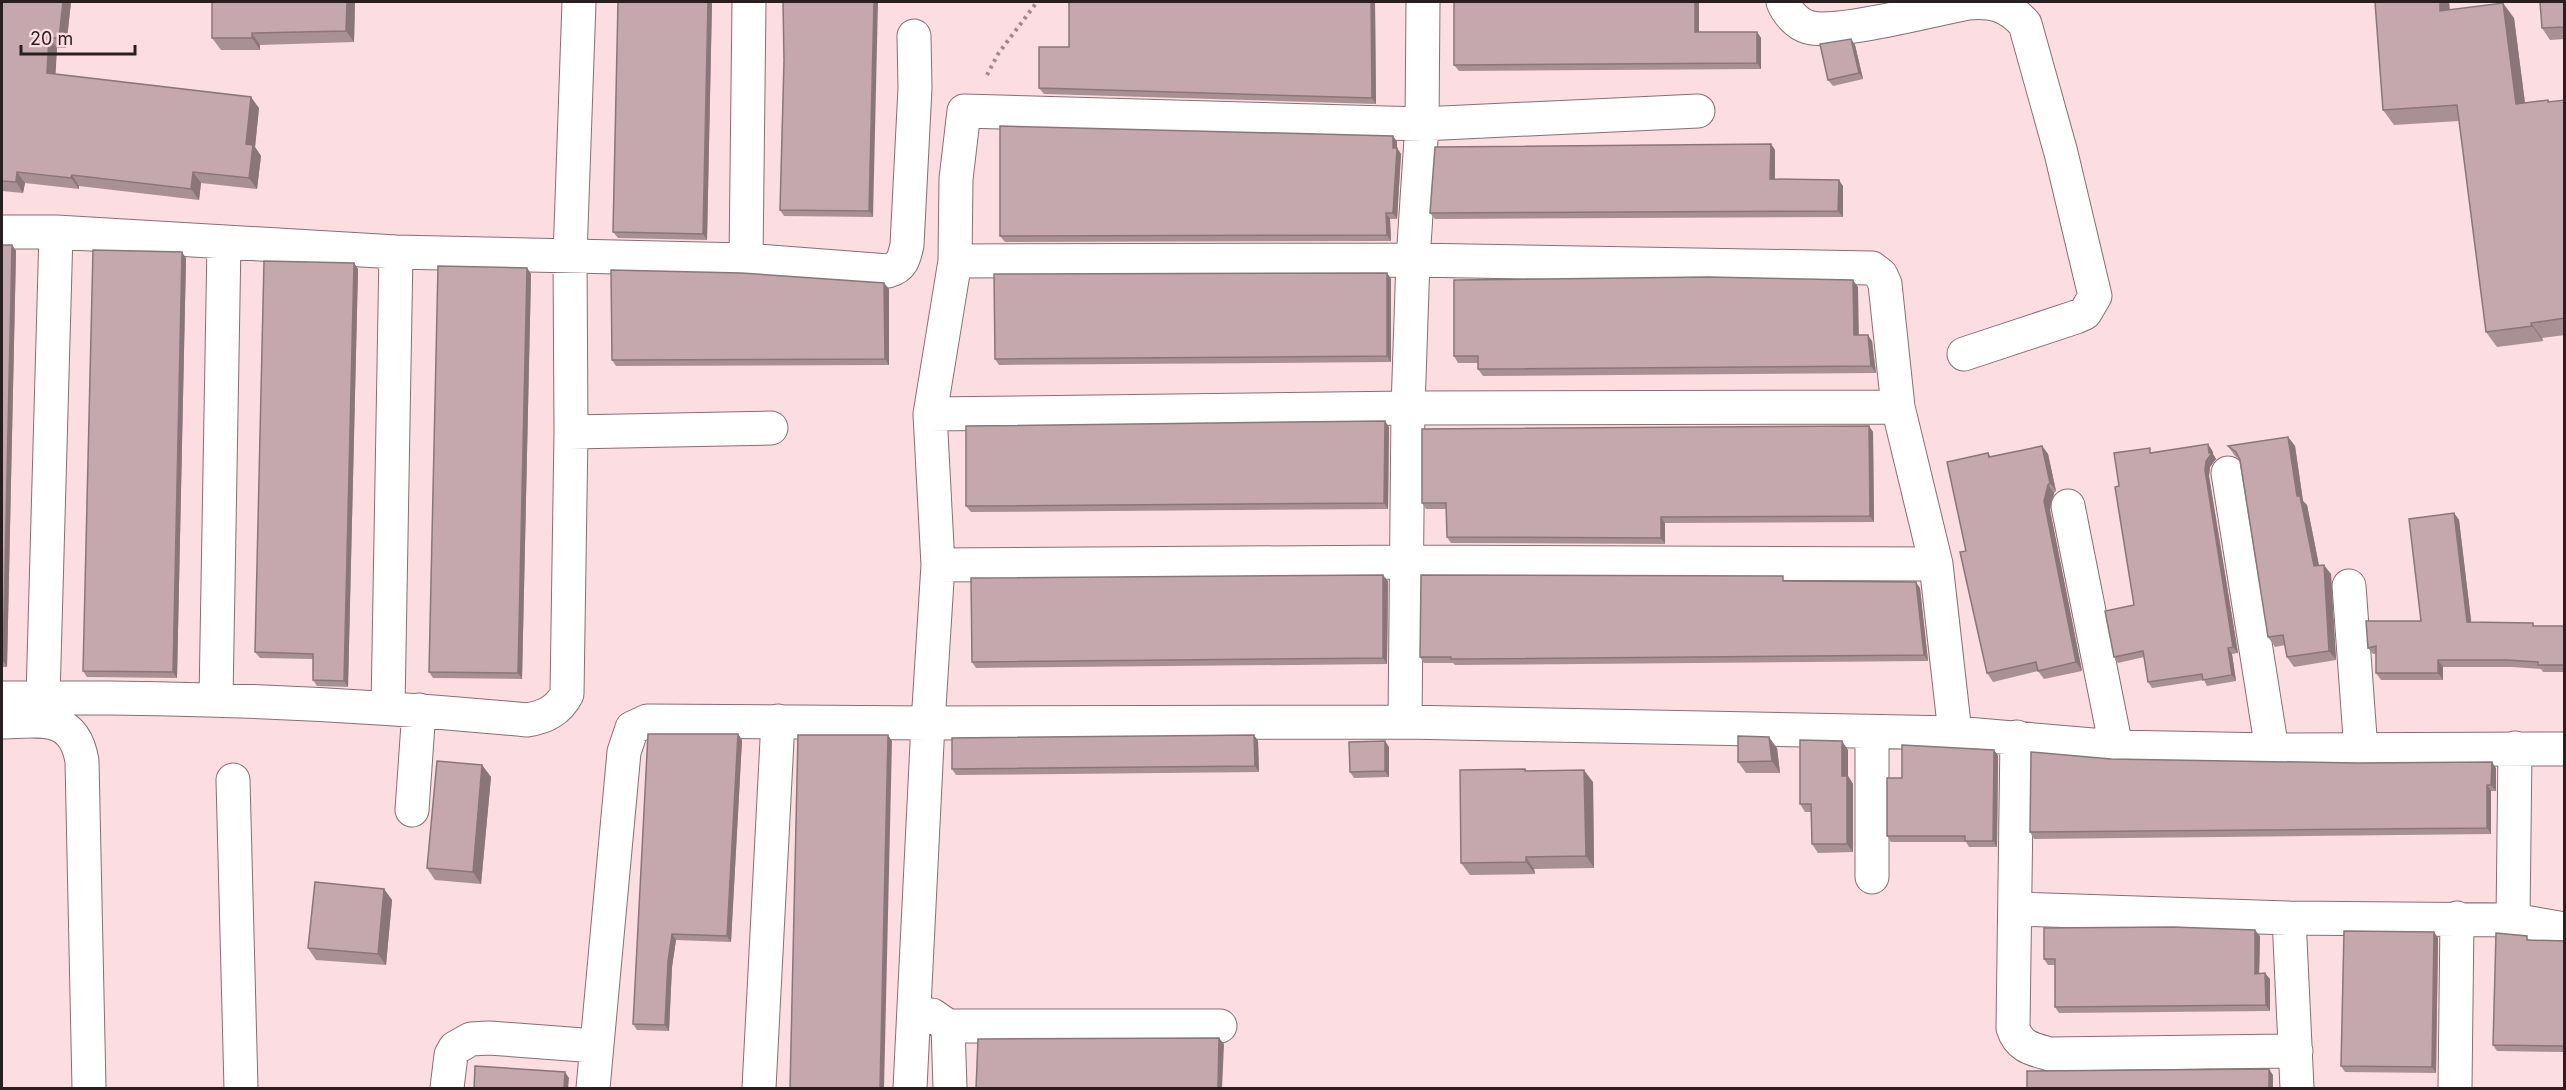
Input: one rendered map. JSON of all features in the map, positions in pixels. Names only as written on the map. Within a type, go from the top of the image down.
[{"type":"street","points":[[2,698],[216,699],[404,709],[527,720],[543,718],[561,705],[567,694],[571,432],[570,256],[579,2]]},
{"type":"street","points":[[746,260],[749,2]]},
{"type":"street","points":[[1405,722],[1408,408],[1413,260],[1422,124],[1423,2]]},
{"type":"street","points":[[1783,2],[1796,20],[1808,28],[1832,30],[1968,3],[1987,2],[2005,6],[2014,11],[2025,24],[2061,153],[2096,296],[2085,313],[2076,317],[1964,354]]},
{"type":"street","points":[[2,232],[56,232],[396,252],[746,260],[888,271],[897,269],[904,260],[907,245],[915,88],[914,36]]},
{"type":"street","points":[[910,1089],[938,565],[930,414],[955,261],[956,179],[964,111],[1422,124],[1698,111]]},
{"type":"street","points":[[43,697],[56,232]]},
{"type":"street","points":[[216,699],[224,242]]},
{"type":"street","points":[[396,252],[404,709],[412,810]]},
{"type":"street","points":[[955,261],[1413,260],[1872,268],[1881,275],[1884,284],[1898,407],[1936,564],[1955,732]]},
{"type":"street","points":[[930,414],[1408,408],[1898,407]]},
{"type":"street","points":[[571,432],[771,428]]},
{"type":"street","points":[[2228,473],[2272,750]]},
{"type":"street","points":[[2068,506],[2116,747]]},
{"type":"street","points":[[938,565],[1408,562],[1936,564]]},
{"type":"street","points":[[2349,586],[2361,751]]},
{"type":"street","points":[[2,722],[34,721],[58,724],[72,734],[79,746],[82,761],[89,1089]]},
{"type":"street","points":[[593,1089],[624,752],[632,728],[647,721],[1405,722],[1955,732],[2116,747],[2361,751],[2565,749]]},
{"type":"street","points":[[759,1089],[778,721]]},
{"type":"street","points":[[1872,732],[1872,877]]},
{"type":"street","points":[[2017,737],[2013,1028],[2017,1039],[2027,1048],[2049,1054],[2296,1051]]},
{"type":"street","points":[[2513,920],[2515,748]]},
{"type":"street","points":[[233,780],[241,1089]]},
{"type":"street","points":[[2015,909],[2289,918],[2513,920],[2565,929]]},
{"type":"street","points":[[2289,918],[2297,1089]]},
{"type":"street","points":[[2455,1089],[2457,918]]},
{"type":"street","points":[[915,1005],[948,1026],[1220,1026]]},
{"type":"street","points":[[948,1026],[950,1089]]},
{"type":"street","points":[[447,1089],[451,1055],[455,1048],[471,1039],[596,1046]]},
{"type":"path","points":[[964,111],[979,92],[998,54],[1037,2]]},
{"type":"building","points":[[2,2],[63,2],[59,38],[49,38],[47,73],[251,97],[246,144],[253,145],[249,178],[193,172],[191,189],[72,175],[71,178],[17,172],[16,182],[2,181]]},
{"type":"building","points":[[212,2],[347,2],[346,31],[252,33],[252,38],[212,38]]},
{"type":"building","points":[[618,2],[708,2],[703,234],[613,232]]},
{"type":"building","points":[[783,2],[874,2],[869,211],[780,210],[784,61]]},
{"type":"building","points":[[1069,2],[1371,2],[1372,98],[1039,88],[1039,47],[1069,47]]},
{"type":"building","points":[[1454,2],[1695,2],[1695,32],[1757,32],[1757,63],[1454,65]]},
{"type":"building","points":[[2375,2],[2440,2],[2440,11],[2503,3],[2516,104],[2565,100],[2565,318],[2531,323],[2532,326],[2486,332],[2457,105],[2383,110]]},
{"type":"building","points":[[2540,2],[2565,2],[2565,27],[2542,28]]},
{"type":"building","points":[[1851,39],[1859,73],[1828,80],[1820,44]]},
{"type":"building","points":[[1000,126],[1393,136],[1393,148],[1397,148],[1393,213],[1386,213],[1387,235],[1000,236]]},
{"type":"building","points":[[1771,144],[1770,179],[1839,180],[1838,211],[1430,213],[1435,147]]},
{"type":"building","points":[[2,245],[12,245],[3,661],[2,661]]},
{"type":"building","points":[[93,250],[182,252],[173,672],[83,671]]},
{"type":"building","points":[[264,261],[354,263],[344,681],[313,680],[313,654],[255,652]]},
{"type":"building","points":[[438,266],[527,268],[518,673],[429,672]]},
{"type":"building","points":[[611,270],[741,273],[884,283],[885,359],[612,360]]},
{"type":"building","points":[[1387,273],[1387,356],[995,359],[994,274]]},
{"type":"building","points":[[1708,277],[1853,280],[1854,335],[1868,335],[1871,366],[1478,369],[1478,356],[1454,356],[1454,280]]},
{"type":"building","points":[[1385,421],[1384,503],[966,506],[966,426]]},
{"type":"building","points":[[1869,426],[1870,516],[1661,517],[1661,538],[1447,537],[1446,503],[1422,503],[1422,429]]},
{"type":"building","points":[[2288,437],[2297,496],[2300,496],[2314,566],[2324,565],[2329,651],[2287,657],[2283,635],[2268,637],[2240,460],[2236,452],[2228,446]]},
{"type":"building","points":[[2208,444],[2209,453],[2212,453],[2206,461],[2205,470],[2233,647],[2228,648],[2232,675],[2203,680],[2202,674],[2148,682],[2143,651],[2114,657],[2105,611],[2134,605],[2115,487],[2119,486],[2114,453],[2150,448],[2150,453]]},
{"type":"building","points":[[2042,446],[2050,483],[2044,501],[2076,662],[2038,671],[2036,662],[1987,673],[1960,552],[1966,551],[1947,462],[1988,453],[1989,457]]},
{"type":"building","points":[[2454,513],[2467,622],[2565,626],[2565,665],[2538,665],[2538,662],[2507,660],[2438,660],[2438,673],[2376,673],[2376,646],[2368,648],[2366,621],[2421,621],[2409,519]]},
{"type":"building","points":[[1383,575],[1383,658],[972,662],[971,578]]},
{"type":"building","points":[[1421,575],[1783,576],[1783,581],[1916,582],[1924,655],[1465,659],[1420,657]]},
{"type":"building","points":[[648,734],[738,734],[727,936],[672,934],[668,961],[665,1025],[633,1024]]},
{"type":"building","points":[[798,735],[888,735],[880,1089],[790,1089]]},
{"type":"building","points":[[1254,735],[1255,766],[952,769],[952,738]]},
{"type":"building","points":[[1738,736],[1769,737],[1772,761],[1738,762]]},
{"type":"building","points":[[1800,740],[1842,741],[1842,776],[1847,776],[1847,844],[1812,844],[1811,804],[1800,804]]},
{"type":"building","points":[[1385,741],[1385,771],[1350,772],[1349,742]]},
{"type":"building","points":[[1902,745],[1994,750],[1993,841],[1965,841],[1965,836],[1887,836],[1887,778],[1902,778]]},
{"type":"building","points":[[2031,752],[2111,759],[2357,763],[2492,762],[2491,785],[2487,785],[2487,828],[2030,832]]},
{"type":"building","points":[[437,761],[482,765],[473,872],[427,868]]},
{"type":"building","points":[[1525,769],[1525,771],[1584,770],[1586,856],[1526,857],[1526,862],[1461,863],[1460,770]]},
{"type":"building","points":[[315,882],[384,889],[378,954],[308,948]]},
{"type":"building","points":[[2173,927],[2255,930],[2255,974],[2265,973],[2266,1005],[2055,1007],[2055,959],[2044,959],[2044,928]]},
{"type":"building","points":[[2344,931],[2434,932],[2432,1067],[2341,1066]]},
{"type":"building","points":[[2496,933],[2527,936],[2527,940],[2565,941],[2565,1046],[2493,1045]]},
{"type":"building","points":[[1219,1038],[1218,1089],[976,1089],[978,1039]]},
{"type":"building","points":[[475,1066],[565,1072],[564,1089],[474,1089]]},
{"type":"building","points":[[2269,1069],[2269,1089],[2027,1089],[2027,1071]]}]
